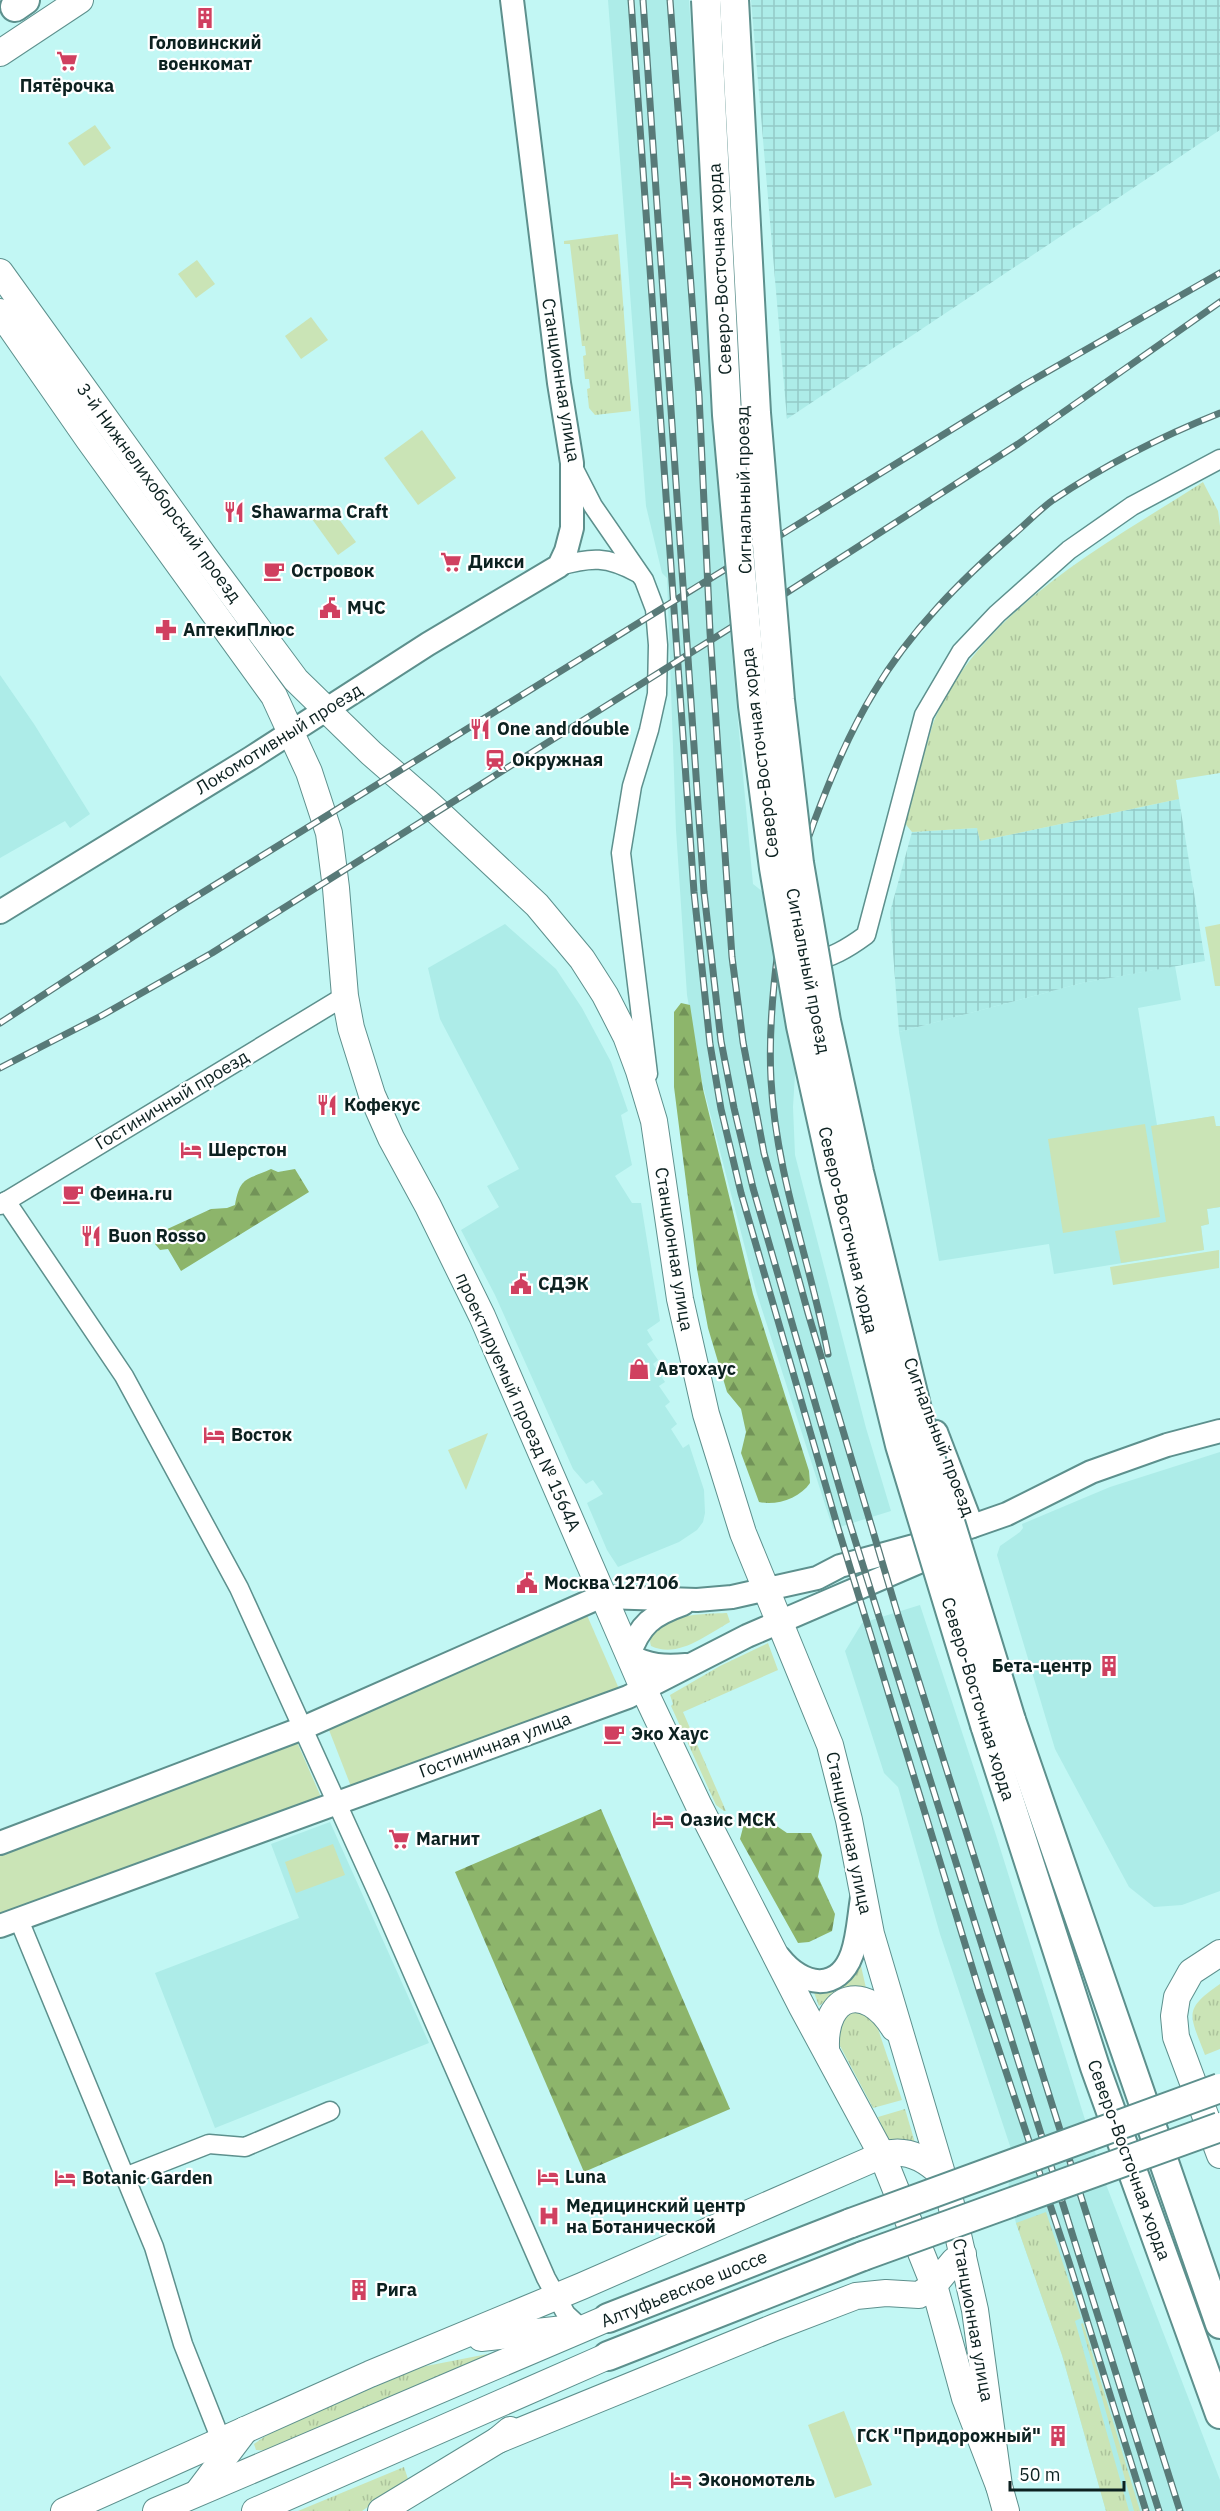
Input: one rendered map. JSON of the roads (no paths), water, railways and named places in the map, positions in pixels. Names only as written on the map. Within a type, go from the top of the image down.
[{"type":"main road","points":[[0,53],[80,0]]},
{"type":"main road","name":"Северо-Восточная хорда","points":[[706,0],[727,415],[753,706],[774,868],[801,1026],[835,1180],[900,1445],[998,1722],[1220,2324]]},
{"type":"main road","name":"Северо-Восточная хорда","points":[[735,0],[756,412],[780,700],[799,863],[826,1021],[923,1434],[998,1722],[1095,2067],[1220,2414]]},
{"type":"main road","name":"3-й Нижнелихоборский проезд","points":[[0,272],[211,566],[296,680],[325,710],[537,905],[574,949],[605,995],[626,1036],[654,1121]]},
{"type":"main road","name":"3-й Нижнелихоборский проезд","points":[[0,312],[96,450],[274,696],[292,730],[309,772],[329,833],[345,996]]},
{"type":"main road","name":"проектируемый проезд № 1564А","points":[[345,996],[351,1028],[372,1095],[391,1138],[428,1206],[482,1316],[644,1690],[699,1806],[771,1947]]},
{"type":"main road","name":"Станционная улица","points":[[654,1121],[680,1299],[697,1378],[725,1480],[743,1533],[830,1744],[849,1820],[862,1897],[963,2254],[975,2310],[999,2486]]},
{"type":"main road","name":"Станционная улица","points":[[771,1947],[882,2155],[934,2285],[965,2398],[999,2486],[1006,2511]]},
{"type":"main road","points":[[1220,1953],[1191,1972],[1177,1996],[1174,2016],[1176,2037],[1220,2155]]},
{"type":"main road","points":[[826,2048],[826,2025],[829,2016],[836,2007],[853,2000],[868,2002],[878,2007],[887,2016],[902,2042]]},
{"type":"main road","name":"Алтуфьевское шоссе","points":[[156,2511],[608,2318],[851,2223],[1220,2088]]},
{"type":"main road","name":"Алтуфьевское шоссе","points":[[255,2511],[608,2356],[863,2256],[1220,2127]]},
{"type":"main road","points":[[64,2511],[433,2347],[557,2297],[882,2155],[900,2152],[918,2157],[930,2163],[941,2174]]},
{"type":"main road","points":[[498,2440],[848,2299],[886,2293],[919,2295],[934,2285],[954,2260],[963,2254]]},
{"type":"main road","points":[[433,2347],[467,2340],[579,2326],[608,2318]]},
{"type":"main road","points":[[381,2511],[498,2440],[608,2356]]},
{"type":"main road","points":[[467,2419],[542,2405],[597,2400]]},
{"type":"main road","points":[[195,2495],[247,2428]]},
{"type":"street","name":"Станционная улица","points":[[512,0],[559,383],[572,463],[593,506],[651,595],[655,609],[658,683],[649,730],[632,786],[621,853],[654,1121]]},
{"type":"street","name":"Сигнальный проезд","points":[[721,0],[744,451],[741,496],[744,571],[774,790],[804,964],[850,1175],[883,1288],[972,1526]]},
{"type":"street","points":[[804,964],[826,959],[846,950],[866,935],[924,715],[961,652],[997,614],[1069,550],[1132,506],[1220,459]]},
{"type":"street","points":[[559,566],[572,528],[572,463]]},
{"type":"street","name":"Локомотивный проезд","points":[[0,912],[251,758],[428,644],[559,566],[583,560],[603,559],[620,563],[639,574]]},
{"type":"street","name":"Гостиничный проезд","points":[[3,1203],[345,996]]},
{"type":"street","points":[[3,1203],[141,1404],[239,1588],[557,2297],[566,2314],[579,2326]]},
{"type":"street","name":"Гостиничная улица","points":[[0,1843],[303,1728],[604,1596],[696,1600],[732,1597],[817,1578],[840,1566],[921,1544],[1006,1514],[1091,1472],[1167,1445],[1220,1431]]},
{"type":"street","name":"Гостиничная улица","points":[[10,1923],[644,1690],[735,1641],[926,1560],[941,1544],[972,1526]]},
{"type":"street","points":[[690,1664],[666,1667],[650,1665],[629,1655],[639,1632],[650,1620],[666,1610],[696,1600]]},
{"type":"street","points":[[771,1947],[783,1962],[803,1978],[812,1982],[831,1979],[846,1966],[853,1950],[862,1897]]},
{"type":"street","points":[[10,1923],[125,2177],[154,2247],[183,2344],[221,2440]]},
{"type":"street","points":[[125,2177],[209,2144],[245,2147],[330,2111]]},
{"type":"railway","points":[[631,0],[694,892],[710,1044],[721,1109],[741,1193],[838,1528],[980,1993],[1069,2262],[1146,2511]]},
{"type":"railway","points":[[643,0],[704,892],[721,1041],[734,1108],[753,1188],[850,1524],[1159,2511]]},
{"type":"railway","points":[[670,0],[699,395],[710,632],[732,957],[743,1042],[764,1153],[808,1313],[897,1612],[1180,2511]]},
{"type":"railway","points":[[0,1023],[171,912],[1024,385],[1220,273]]},
{"type":"railway","points":[[0,1068],[101,1016],[212,953],[786,593],[1018,444],[1220,302]]},
{"type":"railway","points":[[828,1354],[779,1150],[770,1058],[774,982],[781,931],[791,886],[820,805],[856,723],[874,692],[920,627],[956,588],[1053,500],[1134,452],[1220,413]]},
{"type":"place","name":"Головинский военкомат","points":[[205,18]]},
{"type":"place","name":"Пятёрочка","points":[[67,61]]},
{"type":"place","name":"Shawarma Craft","points":[[234,512]]},
{"type":"place","name":"Дикси","points":[[451,562]]},
{"type":"place","name":"Островок","points":[[274,571]]},
{"type":"place","name":"МЧС","points":[[330,608]]},
{"type":"place","name":"АптекиПлюс","points":[[166,630]]},
{"type":"place","name":"One and double","points":[[480,729]]},
{"type":"place","name":"Окружная","points":[[495,760]]},
{"type":"place","name":"Кофекус","points":[[327,1105]]},
{"type":"place","name":"Шерстон","points":[[191,1150]]},
{"type":"place","name":"Феина.ru","points":[[73,1194]]},
{"type":"place","name":"Buon Rosso","points":[[91,1236]]},
{"type":"place","name":"СДЭК","points":[[521,1284]]},
{"type":"place","name":"Автохаус","points":[[639,1369]]},
{"type":"place","name":"Восток","points":[[214,1435]]},
{"type":"place","name":"Москва 127106","points":[[527,1583]]},
{"type":"place","name":"Бета-центр","points":[[1109,1666]]},
{"type":"place","name":"Эко Хаус","points":[[614,1734]]},
{"type":"place","name":"Оазис МСК","points":[[663,1820]]},
{"type":"place","name":"Магнит","points":[[399,1839]]},
{"type":"place","name":"Luna","points":[[548,2177]]},
{"type":"place","name":"Botanic Garden","points":[[65,2178]]},
{"type":"place","name":"Медицинский центр на Ботанической","points":[[549,2216]]},
{"type":"place","name":"Рига","points":[[359,2290]]},
{"type":"place","name":"ГСК \"Придорожный\"","points":[[1058,2436]]},
{"type":"place","name":"Экономотель","points":[[681,2480]]}]
